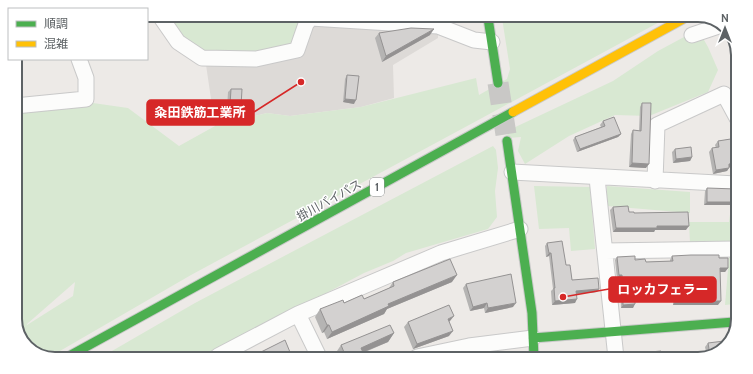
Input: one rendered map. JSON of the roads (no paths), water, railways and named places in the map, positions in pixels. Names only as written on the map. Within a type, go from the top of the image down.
[{"type":"main road","points":[[489,22],[498,83]]},
{"type":"main road","name":"掛川バイパス","points":[[76,352],[678,22]]},
{"type":"main road","points":[[507,142],[532,313],[534,352]]},
{"type":"main road","points":[[533,338],[614,330],[730,322]]},
{"type":"street","points":[[164,22],[178,42],[202,58],[256,59],[298,50],[308,22]]},
{"type":"street","points":[[374,22],[438,26],[474,40],[492,42]]},
{"type":"street","points":[[692,35],[716,27]]},
{"type":"street","points":[[22,105],[86,99],[86,78],[79,60]]},
{"type":"street","points":[[655,181],[657,125],[724,94],[731,107]]},
{"type":"street","points":[[512,172],[597,178],[731,184]]},
{"type":"street","points":[[597,178],[616,352]]},
{"type":"street","points":[[226,352],[298,314],[441,253],[520,229]]},
{"type":"street","points":[[605,251],[731,249]]},
{"type":"street","points":[[298,314],[317,352]]},
{"type":"street","points":[[441,352],[469,346],[533,338]]},
{"type":"tunnel","points":[[498,83],[507,141]]},
{"type":"place","name":"粂田鉄筋工業所","points":[[301,82]]},
{"type":"place","name":"ロッカフェラー","points":[[563,297]]}]
